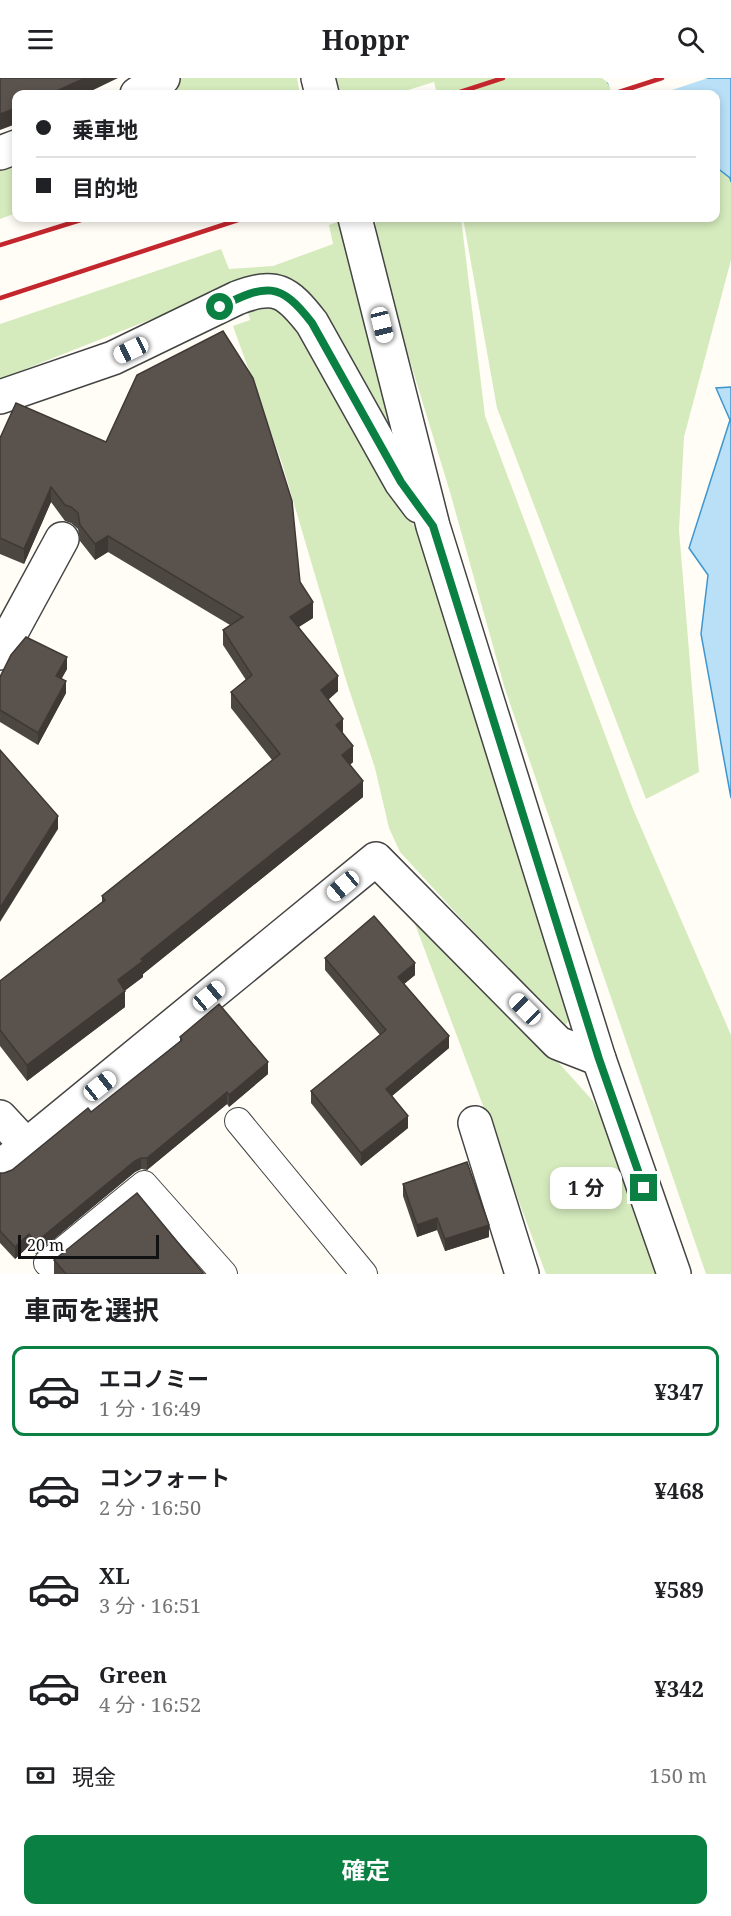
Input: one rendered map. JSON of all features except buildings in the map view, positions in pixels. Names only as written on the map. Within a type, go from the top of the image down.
[{"type":"street","points":[[144,90],[163,78]]},
{"type":"street","points":[[356,222],[433,526],[599,1059],[674,1274]]},
{"type":"street","points":[[0,397],[113,358],[237,298],[255,291],[271,290],[284,294],[296,302],[312,323],[401,482],[433,526]]},
{"type":"street","points":[[0,653],[62,539]]},
{"type":"street","points":[[0,1167],[376,859],[558,1043],[599,1059]]},
{"type":"street","points":[[0,1116],[27,1146]]},
{"type":"street","points":[[474,1123],[522,1274]]},
{"type":"lane","points":[[237,1121],[364,1274]]},
{"type":"lane","points":[[47,1263],[144,1184],[224,1274]]},
{"type":"green space","points":[[179,78],[297,78],[299,90],[162,90]]},
{"type":"green space","points":[[333,78],[605,78],[612,90],[436,90],[434,82],[408,90],[336,90]]},
{"type":"green space","points":[[12,160],[12,214],[0,219],[0,165]]},
{"type":"green space","points":[[720,170],[730,178],[731,260],[684,437],[679,530],[699,772],[646,799],[497,408],[464,222],[720,222]]},
{"type":"green space","points":[[343,222],[406,477],[303,287],[277,275],[238,285],[0,379],[0,324],[221,249],[229,269],[273,266],[333,244],[329,225]]},
{"type":"green space","points":[[376,222],[461,222],[485,416],[633,809],[731,1035],[731,1274],[706,1274],[505,689],[450,492],[381,266]]},
{"type":"green space","points":[[267,304],[284,310],[305,331],[424,544],[493,775],[572,1016],[565,1026],[556,1022],[400,852],[389,828],[375,768],[346,680],[282,463],[233,326],[250,320],[246,305]]},
{"type":"green space","points":[[412,916],[558,1062],[593,1101],[614,1142],[659,1274],[546,1274]]},
{"type":"water","points":[[605,78],[731,78],[731,182],[730,178],[720,170],[720,90],[612,90]]},
{"type":"water","points":[[731,387],[731,798],[701,634],[708,575],[689,548],[730,420],[716,388]]},
{"type":"pier","points":[[602,78],[708,78],[672,90],[611,90],[608,83]]},
{"type":"railway","points":[[466,90],[503,78]]},
{"type":"railway","points":[[625,90],[662,78]]},
{"type":"railway","points":[[0,245],[74,222]]},
{"type":"railway","points":[[0,298],[232,222]]},
{"type":"route","points":[[220,307],[255,291],[271,290],[284,294],[296,302],[312,323],[401,482],[433,526],[599,1059],[644,1188]]}]
